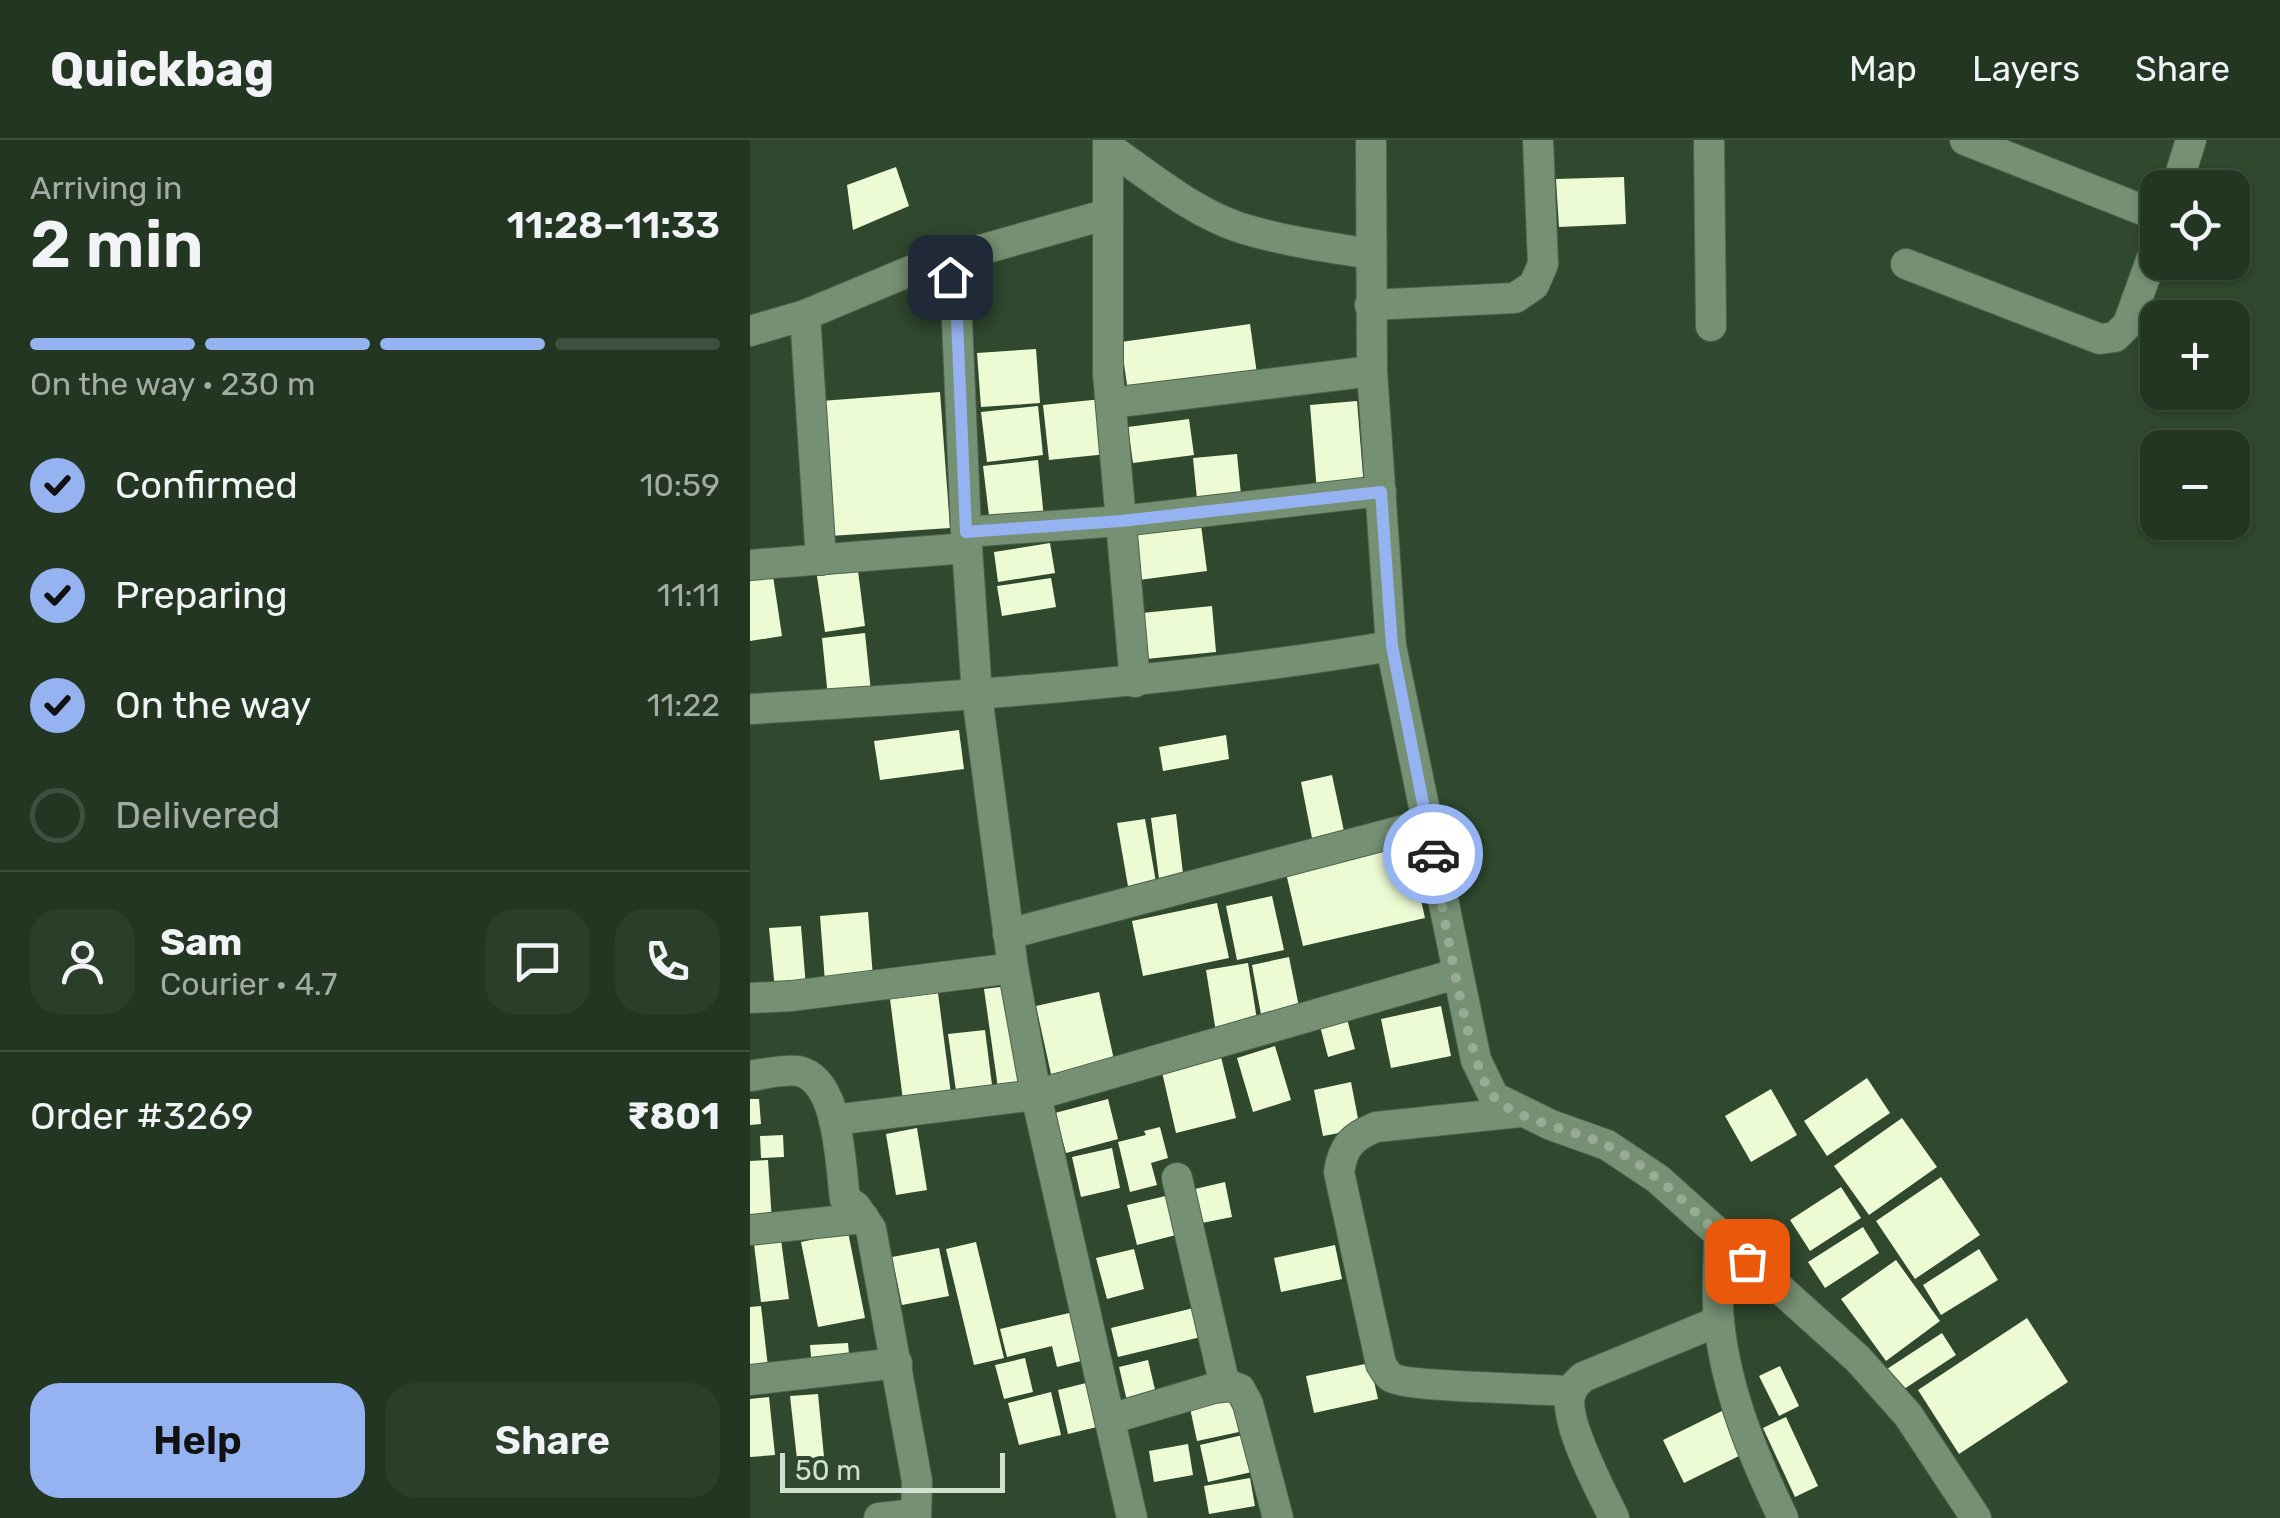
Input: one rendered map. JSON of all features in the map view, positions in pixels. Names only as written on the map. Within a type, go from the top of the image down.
[{"type":"street","points":[[1372,140],[1372,371],[1392,646],[1476,1060],[1494,1097],[1520,1112],[1607,1145],[1658,1179],[1858,1360],[1908,1416],[1976,1518]]},
{"type":"street","points":[[1370,305],[1514,298],[1534,285],[1543,264],[1538,140]]},
{"type":"street","points":[[1709,140],[1711,326]]},
{"type":"street","points":[[1965,140],[2140,209]]},
{"type":"street","points":[[2182,170],[2191,140]]},
{"type":"street","points":[[1108,143],[1180,198],[1237,227],[1290,241],[1371,254]]},
{"type":"street","points":[[1108,143],[1111,404],[1135,682]]},
{"type":"street","points":[[750,331],[805,314],[920,267],[1108,214]]},
{"type":"street","points":[[1906,264],[2100,339],[2115,336],[2128,324],[2144,280]]},
{"type":"street","points":[[920,267],[937,267],[950,277],[956,296],[977,695],[1012,968],[1036,1095],[1132,1518]]},
{"type":"street","points":[[805,314],[820,560]]},
{"type":"street","points":[[1111,404],[1372,371]]},
{"type":"street","points":[[750,565],[820,560],[1381,492]]},
{"type":"street","points":[[750,709],[1135,682],[1262,668],[1392,646]]},
{"type":"street","points":[[1008,934],[1427,824]]},
{"type":"street","points":[[750,998],[1012,968]]},
{"type":"street","points":[[834,1120],[1036,1095],[1456,974]]},
{"type":"street","points":[[750,1076],[796,1071],[812,1077],[823,1089],[834,1120],[845,1198],[871,1229],[917,1482],[916,1516],[879,1518]]},
{"type":"street","points":[[1520,1112],[1376,1127],[1356,1136],[1342,1151],[1339,1172],[1382,1364],[1390,1377],[1471,1386],[1571,1390]]},
{"type":"street","points":[[1177,1178],[1225,1386]]},
{"type":"street","points":[[750,1230],[864,1218]]},
{"type":"street","points":[[1719,1236],[1719,1321],[1743,1428],[1784,1518]]},
{"type":"street","points":[[1614,1518],[1575,1430],[1569,1410],[1571,1390],[1582,1377],[1719,1321]]},
{"type":"street","points":[[750,1380],[896,1363]]},
{"type":"street","points":[[1110,1418],[1225,1386],[1240,1389],[1248,1404],[1278,1518]]},
{"type":"building","points":[[896,167],[909,206],[853,230],[847,185]]},
{"type":"building","points":[[1624,177],[1626,224],[1559,227],[1556,179]]},
{"type":"building","points":[[1250,324],[1257,374],[1128,392],[1121,342]]},
{"type":"building","points":[[1036,349],[1040,403],[981,407],[977,353]]},
{"type":"building","points":[[940,392],[950,528],[830,536],[821,401]]},
{"type":"building","points":[[1102,399],[1107,454],[1049,460],[1043,405]]},
{"type":"building","points":[[1357,401],[1364,488],[1317,492],[1310,405]]},
{"type":"building","points":[[1038,406],[1043,455],[987,462],[981,412]]},
{"type":"building","points":[[1189,419],[1194,455],[1133,463],[1128,427]]},
{"type":"building","points":[[1237,454],[1241,495],[1197,499],[1193,458]]},
{"type":"building","points":[[1038,460],[1044,518],[990,524],[983,466]]},
{"type":"building","points":[[1201,525],[1207,571],[1139,580],[1133,534]]},
{"type":"building","points":[[1050,543],[1055,573],[998,582],[994,552]]},
{"type":"building","points":[[858,571],[865,626],[825,632],[817,576]]},
{"type":"building","points":[[773,576],[782,636],[750,641],[750,578]]},
{"type":"building","points":[[1051,578],[1056,607],[1002,616],[997,586]]},
{"type":"building","points":[[1212,606],[1216,652],[1146,659],[1142,613]]},
{"type":"building","points":[[865,633],[871,692],[828,697],[822,638]]},
{"type":"building","points":[[959,730],[964,769],[880,780],[874,741]]},
{"type":"building","points":[[1226,735],[1229,759],[1163,771],[1159,747]]},
{"type":"building","points":[[1332,775],[1345,836],[1313,843],[1301,782]]},
{"type":"building","points":[[1176,814],[1184,882],[1160,886],[1151,818]]},
{"type":"building","points":[[1145,819],[1157,888],[1129,892],[1117,823]]},
{"type":"building","points":[[1409,845],[1425,918],[1303,946],[1286,873]]},
{"type":"building","points":[[1272,896],[1284,950],[1237,960],[1226,906]]},
{"type":"building","points":[[1217,903],[1229,958],[1143,976],[1132,921]]},
{"type":"building","points":[[868,912],[873,978],[825,982],[820,916]]},
{"type":"building","points":[[801,926],[806,987],[775,990],[769,928]]},
{"type":"building","points":[[1289,957],[1300,1012],[1262,1020],[1252,965]]},
{"type":"building","points":[[1248,963],[1258,1026],[1216,1032],[1206,970]]},
{"type":"building","points":[[1008,986],[1021,1085],[998,1088],[984,989]]},
{"type":"building","points":[[1099,992],[1114,1060],[1051,1074],[1036,1006]]},
{"type":"building","points":[[938,993],[952,1102],[904,1108],[890,999]]},
{"type":"building","points":[[1441,1006],[1451,1056],[1391,1068],[1381,1019]]},
{"type":"building","points":[[1347,1019],[1355,1049],[1328,1057],[1320,1026]]},
{"type":"building","points":[[985,1030],[993,1093],[957,1098],[948,1034]]},
{"type":"building","points":[[1275,1046],[1291,1100],[1253,1112],[1237,1058]]},
{"type":"building","points":[[1221,1057],[1236,1118],[1176,1133],[1162,1072]]},
{"type":"building","points":[[1867,1078],[1890,1113],[1827,1156],[1804,1121]]},
{"type":"building","points":[[1351,1082],[1360,1129],[1323,1136],[1314,1090]]},
{"type":"building","points":[[1771,1089],[1797,1135],[1751,1162],[1725,1116]]},
{"type":"building","points":[[750,1099],[759,1099],[761,1124],[750,1125]]},
{"type":"building","points":[[1108,1099],[1118,1139],[1066,1153],[1055,1113]]},
{"type":"building","points":[[1902,1118],[1937,1167],[1869,1215],[1834,1166]]},
{"type":"building","points":[[1160,1127],[1168,1158],[1151,1163],[1157,1185],[1130,1192],[1118,1142]]},
{"type":"building","points":[[917,1128],[927,1190],[896,1195],[886,1134]]},
{"type":"building","points":[[783,1135],[784,1157],[761,1158],[760,1136]]},
{"type":"building","points":[[1112,1148],[1120,1188],[1081,1197],[1072,1157]]},
{"type":"building","points":[[768,1160],[772,1222],[750,1224],[750,1161]]},
{"type":"building","points":[[1941,1177],[1980,1235],[1915,1279],[1876,1221]]},
{"type":"building","points":[[1225,1182],[1232,1217],[1202,1223],[1195,1189]]},
{"type":"building","points":[[1841,1187],[1861,1218],[1810,1251],[1790,1220]]},
{"type":"building","points":[[1170,1195],[1180,1234],[1137,1245],[1127,1205]]},
{"type":"building","points":[[1863,1227],[1879,1253],[1825,1288],[1808,1262]]},
{"type":"building","points":[[848,1232],[865,1318],[818,1327],[801,1242]]},
{"type":"building","points":[[781,1240],[789,1299],[761,1302],[754,1244]]},
{"type":"building","points":[[976,1242],[1004,1358],[974,1365],[946,1249]]},
{"type":"building","points":[[1335,1245],[1342,1279],[1281,1292],[1274,1258]]},
{"type":"building","points":[[939,1248],[949,1296],[902,1305],[892,1257]]},
{"type":"building","points":[[1134,1249],[1144,1289],[1107,1299],[1096,1258]]},
{"type":"building","points":[[1979,1249],[1998,1280],[1941,1315],[1923,1285]]},
{"type":"building","points":[[1896,1260],[1940,1321],[1886,1361],[1841,1299]]},
{"type":"building","points":[[761,1306],[768,1367],[750,1370],[750,1307]]},
{"type":"building","points":[[1202,1306],[1209,1335],[1118,1357],[1111,1328]]},
{"type":"building","points":[[1078,1311],[1089,1359],[1057,1367],[1052,1346],[1007,1357],[1000,1329]]},
{"type":"building","points":[[2027,1318],[2068,1382],[1959,1454],[1918,1390]]},
{"type":"building","points":[[1942,1333],[1956,1355],[1901,1391],[1887,1369]]},
{"type":"building","points":[[848,1343],[850,1366],[812,1368],[810,1345]]},
{"type":"building","points":[[1025,1358],[1033,1392],[1004,1399],[995,1365]]},
{"type":"building","points":[[1148,1360],[1156,1394],[1127,1401],[1119,1367]]},
{"type":"building","points":[[1370,1363],[1378,1399],[1314,1413],[1306,1376]]},
{"type":"building","points":[[1780,1366],[1799,1406],[1779,1416],[1759,1376]]},
{"type":"building","points":[[1094,1381],[1105,1425],[1068,1434],[1058,1390]]},
{"type":"building","points":[[1051,1392],[1061,1435],[1019,1445],[1008,1403]]},
{"type":"building","points":[[818,1394],[824,1457],[797,1459],[790,1396]]},
{"type":"building","points":[[769,1397],[775,1455],[750,1457],[750,1399]]},
{"type":"building","points":[[1232,1399],[1239,1432],[1197,1441],[1190,1408]]},
{"type":"building","points":[[1724,1410],[1745,1453],[1684,1483],[1663,1440]]},
{"type":"building","points":[[1786,1417],[1818,1486],[1795,1497],[1763,1428]]},
{"type":"building","points":[[1247,1434],[1256,1471],[1208,1482],[1200,1445]]},
{"type":"building","points":[[1188,1444],[1193,1475],[1154,1482],[1149,1451]]},
{"type":"building","points":[[1250,1478],[1255,1506],[1209,1514],[1204,1486]]},
{"type":"way so far","points":[[1433,854],[1476,1060],[1494,1097],[1551,1126],[1607,1145],[1658,1179],[1747,1261]]},
{"type":"route","points":[[950,277],[956,296],[966,532],[1121,521],[1381,492],[1392,646],[1433,854]]}]
